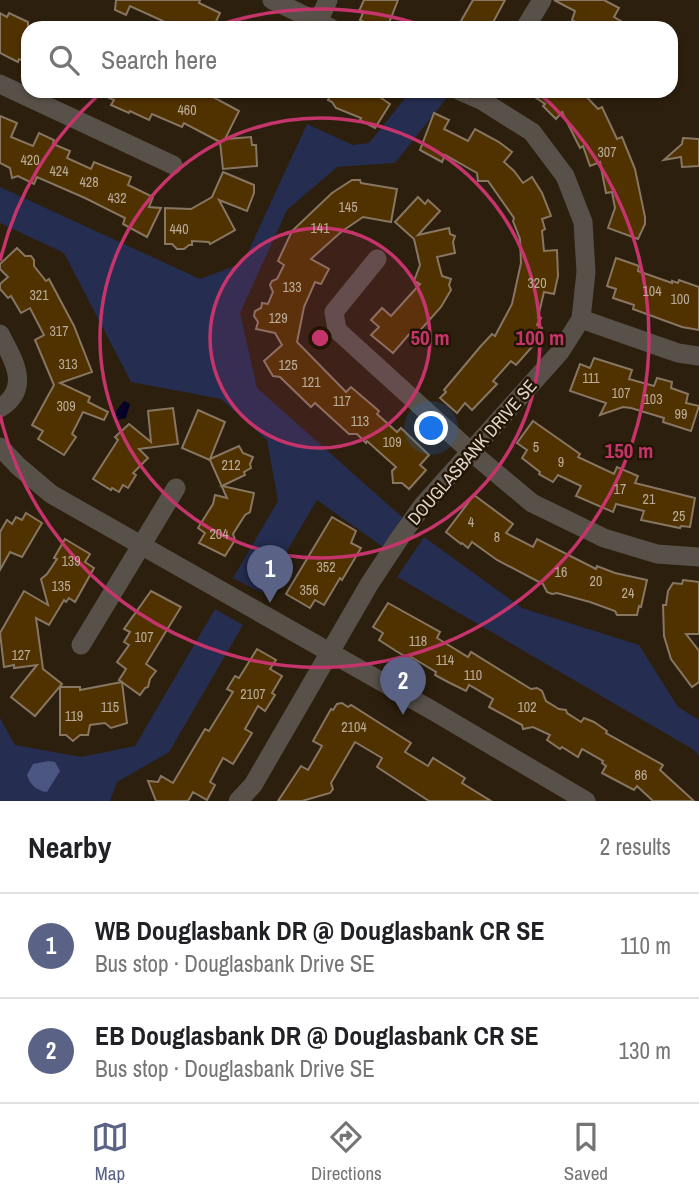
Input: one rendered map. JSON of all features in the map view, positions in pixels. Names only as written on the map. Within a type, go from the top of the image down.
[{"type":"street","points":[[272,0],[316,21]]},
{"type":"street","points":[[325,21],[328,0]]},
{"type":"street","points":[[529,21],[542,0]]},
{"type":"street","points":[[0,84],[21,94]]},
{"type":"street","points":[[30,98],[173,165]]},
{"type":"street","name":"DOUGLASBANK DRIVE SE","points":[[238,801],[253,785],[370,583],[423,505],[560,352],[581,319],[586,272],[583,222],[565,176],[532,132],[487,98]]},
{"type":"street","points":[[377,259],[334,312],[337,330],[470,451],[532,503],[604,538],[657,554],[699,557]]},
{"type":"street","points":[[581,319],[678,353],[699,356]]},
{"type":"street","points":[[0,334],[18,368],[17,385],[8,403],[0,408]]},
{"type":"street","points":[[0,447],[51,494],[586,801]]},
{"type":"street","points":[[81,645],[176,488]]},
{"type":"shaded area","points":[[405,98],[446,99],[395,163],[337,167],[287,210],[240,313],[257,388],[403,518],[383,547],[317,500],[262,593],[233,578],[278,501],[267,440],[221,399],[131,382],[64,253],[0,223],[0,187],[200,279],[243,263],[307,124],[353,145],[369,143]]},
{"type":"shaded area","points":[[124,401],[130,404],[126,418],[117,420],[116,411]]},
{"type":"shaded area","points":[[424,537],[522,608],[639,645],[678,707],[699,720],[699,756],[694,750],[397,577]]},
{"type":"shaded area","points":[[215,609],[243,625],[169,752],[117,782],[110,801],[0,801],[0,718],[15,745],[81,757],[135,746]]},
{"type":"shaded area","points":[[55,762],[60,771],[47,792],[34,787],[27,775],[33,764]]},
{"type":"building","points":[[116,0],[200,0],[199,3],[220,13],[216,21],[163,21],[130,6],[126,15],[115,10]]},
{"type":"building","points":[[364,0],[398,0],[390,21],[362,21],[360,20],[363,13],[359,11]]},
{"type":"building","points":[[473,0],[505,0],[494,21],[461,21]]},
{"type":"building","points":[[554,0],[604,0],[619,8],[614,17],[621,21],[574,21],[575,11]]},
{"type":"building","points":[[0,13],[7,17],[9,13],[26,21],[21,21],[21,60],[18,62],[0,53]]},
{"type":"building","points":[[109,98],[215,98],[239,111],[225,139],[251,137],[252,145],[256,145],[257,166],[223,169],[220,142],[184,123],[182,127],[152,114],[149,120],[130,111],[129,113],[111,105],[114,100]]},
{"type":"building","points":[[381,98],[390,104],[375,128],[360,120],[361,118],[336,108],[328,100]]},
{"type":"building","points":[[536,98],[588,98],[598,109],[602,107],[617,139],[622,137],[635,169],[645,217],[645,224],[638,239],[608,228],[615,208],[612,192],[606,193],[600,162],[590,166],[583,146],[580,148],[562,112],[556,119],[543,106],[545,104]]},
{"type":"building","points":[[434,113],[449,120],[444,129],[468,141],[475,129],[512,152],[504,162],[523,183],[532,177],[551,216],[542,219],[545,229],[542,231],[544,251],[557,250],[558,276],[554,294],[544,292],[538,317],[541,318],[537,325],[542,328],[532,347],[516,365],[511,361],[493,381],[497,384],[472,410],[465,403],[457,413],[440,398],[480,347],[492,334],[495,336],[512,304],[521,263],[520,239],[514,218],[488,181],[478,181],[477,173],[445,155],[442,162],[420,150]]},
{"type":"building","points":[[0,116],[17,123],[11,137],[33,146],[39,133],[54,140],[53,144],[70,151],[67,158],[91,169],[94,162],[131,177],[128,185],[153,197],[149,207],[161,208],[147,237],[123,224],[125,218],[37,177],[34,184],[18,176],[12,178],[10,168],[0,163]]},
{"type":"building","points":[[683,138],[699,139],[699,166],[682,167],[681,157],[664,160],[682,144]]},
{"type":"building","points":[[223,172],[254,185],[247,211],[219,200],[235,230],[210,244],[192,241],[192,245],[177,249],[172,244],[165,244],[165,208],[191,209],[212,197]]},
{"type":"building","points":[[352,180],[397,189],[391,222],[363,217],[341,232],[311,259],[329,269],[321,284],[315,282],[304,307],[297,342],[346,392],[351,387],[379,411],[377,414],[397,432],[401,428],[429,455],[420,465],[426,470],[409,489],[402,483],[393,483],[392,471],[396,467],[367,441],[366,443],[357,434],[349,434],[315,403],[311,407],[280,377],[273,376],[264,361],[282,345],[275,333],[256,329],[258,322],[254,316],[255,311],[261,308],[262,303],[268,304],[273,292],[270,285],[277,279],[284,265],[278,261],[292,231],[332,193]]},
{"type":"building","points":[[418,197],[425,204],[428,200],[440,211],[418,235],[449,228],[450,234],[455,236],[455,253],[437,257],[442,276],[451,279],[451,290],[441,307],[416,335],[412,331],[393,353],[371,335],[379,327],[371,320],[382,308],[391,316],[420,284],[414,281],[420,265],[414,239],[395,222]]},
{"type":"building","points":[[17,248],[25,256],[31,256],[34,266],[46,281],[49,279],[74,326],[92,372],[60,383],[90,397],[88,402],[108,412],[104,420],[83,412],[72,434],[76,437],[64,455],[38,439],[43,431],[32,425],[54,385],[35,340],[44,335],[30,308],[21,313],[11,296],[8,298],[0,289],[0,284],[8,277],[0,269],[0,264]]},
{"type":"building","points":[[616,258],[639,266],[638,271],[672,283],[678,283],[679,280],[699,287],[699,330],[682,327],[633,309],[634,305],[613,298],[616,289],[607,286]]},
{"type":"building","points":[[594,358],[632,370],[629,379],[654,386],[657,378],[672,382],[671,388],[688,394],[686,403],[699,406],[691,431],[663,422],[664,418],[631,408],[623,407],[600,415],[606,403],[570,391],[580,364],[590,368]]},
{"type":"building","points":[[173,408],[178,444],[139,449],[148,458],[133,473],[136,475],[128,488],[123,485],[119,492],[93,479],[118,440],[115,437],[129,424],[151,442],[148,411]]},
{"type":"building","points":[[198,410],[225,422],[210,459],[239,446],[243,453],[253,457],[251,468],[244,472],[245,475],[222,486],[254,493],[250,512],[245,515],[233,534],[235,540],[225,556],[199,543],[205,533],[198,528],[213,504],[215,495],[227,498],[210,460],[182,448]]},
{"type":"building","points":[[533,421],[580,454],[578,457],[614,474],[617,467],[638,476],[635,483],[695,498],[690,527],[680,528],[641,520],[644,511],[616,504],[613,512],[576,496],[581,486],[558,475],[553,482],[539,474],[540,472],[522,458],[527,450],[517,443]]},
{"type":"building","points":[[474,495],[513,524],[506,533],[533,547],[537,539],[596,569],[597,566],[647,580],[637,615],[617,615],[615,611],[590,602],[547,592],[543,584],[497,560],[472,542],[468,548],[461,544],[446,532]]},
{"type":"building","points":[[26,513],[42,523],[22,557],[10,552],[0,570],[0,532],[7,520],[12,524],[16,517],[22,520]]},
{"type":"building","points":[[332,517],[356,531],[351,543],[361,548],[324,605],[315,600],[310,608],[286,594]]},
{"type":"building","points":[[65,539],[90,554],[85,562],[94,568],[75,602],[69,598],[66,602],[64,600],[49,625],[36,618],[43,669],[62,684],[35,716],[11,697],[37,665],[4,667],[0,633],[24,591],[48,605],[41,579],[57,559],[54,558]]},
{"type":"building","points":[[683,580],[699,582],[699,634],[686,634],[699,651],[699,682],[692,687],[671,659],[664,636],[663,605],[666,605],[668,591],[673,583],[682,584]]},
{"type":"building","points":[[151,591],[181,607],[146,664],[156,671],[148,687],[140,695],[119,680],[126,669],[117,662],[129,645],[124,642],[130,632],[124,629]]},
{"type":"building","points":[[388,603],[440,632],[437,638],[468,657],[471,652],[531,689],[537,688],[542,691],[546,701],[559,709],[566,710],[581,722],[584,718],[594,722],[607,731],[606,733],[663,765],[660,770],[694,801],[653,801],[637,786],[634,790],[602,773],[606,766],[603,761],[582,749],[578,757],[562,747],[560,749],[547,740],[550,735],[533,727],[523,729],[522,725],[489,707],[493,699],[469,685],[466,691],[448,682],[435,675],[436,672],[379,640],[383,633],[373,627]]},
{"type":"building","points":[[257,649],[276,660],[270,669],[282,676],[265,711],[258,706],[245,729],[252,733],[233,764],[223,758],[210,782],[215,785],[207,800],[193,792],[188,801],[156,801],[148,781],[158,782],[161,776],[173,783],[205,729],[209,731],[233,692],[227,689],[235,676],[239,678]]},
{"type":"building","points":[[122,682],[127,723],[111,728],[105,723],[90,725],[88,735],[80,735],[73,741],[66,735],[60,735],[60,687],[80,687],[80,690]]},
{"type":"building","points":[[342,703],[348,707],[351,705],[411,743],[405,752],[428,766],[433,758],[465,778],[462,783],[491,801],[429,801],[377,767],[382,758],[355,742],[331,783],[333,789],[330,793],[302,801],[278,801],[301,766],[308,770],[322,746],[313,741],[331,709]]},
{"type":"place","name":"WB Douglasbank DR @ Douglasbank CR SE","points":[[270,603]]},
{"type":"place","name":"EB Douglasbank DR @ Douglasbank CR SE","points":[[403,715]]}]
